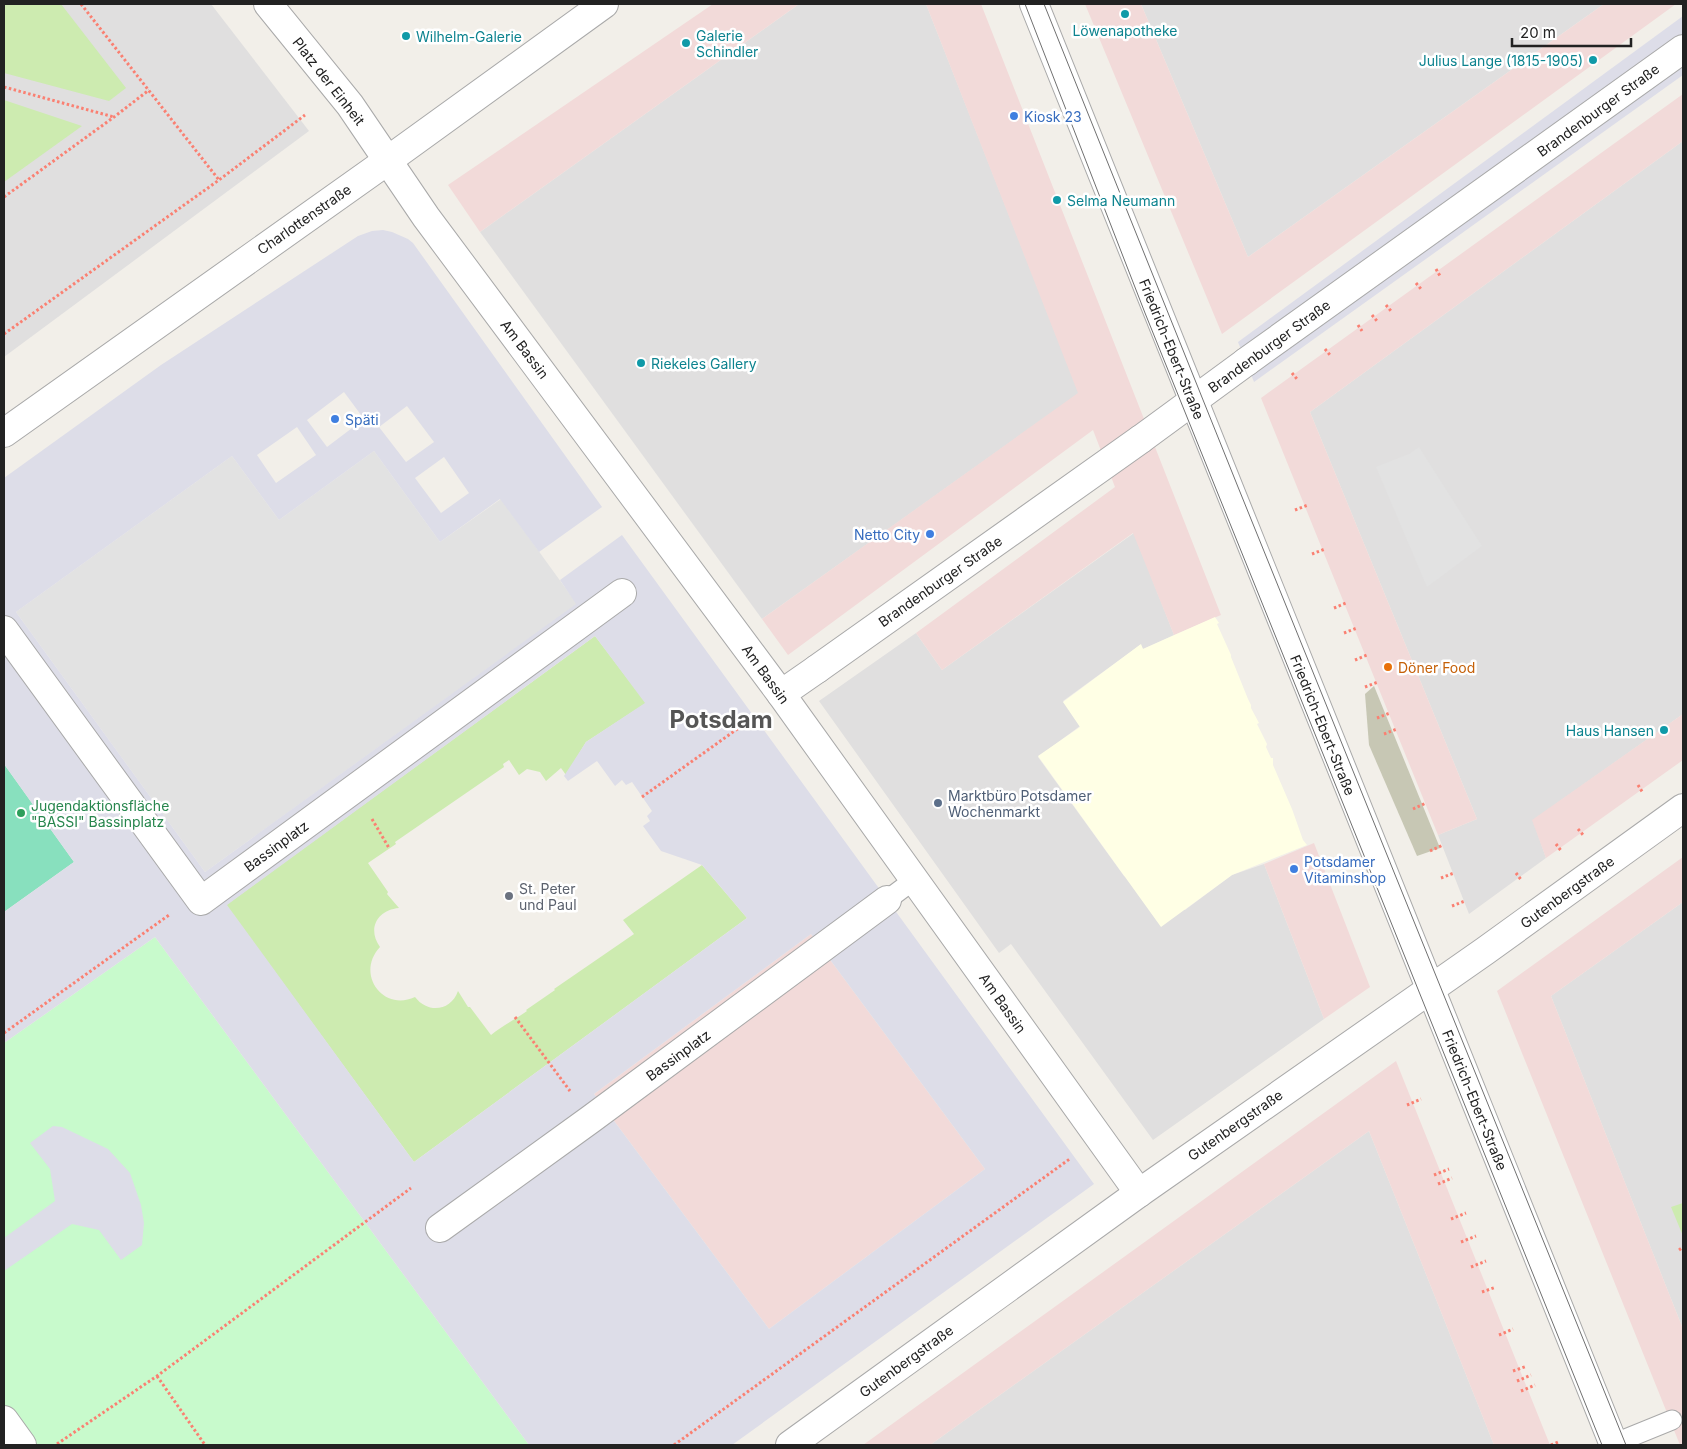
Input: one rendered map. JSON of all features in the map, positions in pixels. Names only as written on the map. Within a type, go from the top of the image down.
[{"type":"street","name":"Platz der Einheit","points":[[268,4],[350,105],[387,161]]},
{"type":"street","name":"Charlottenstraße","points":[[4,433],[387,161],[604,4]]},
{"type":"street","name":"Friedrich-Ebert-Straße","points":[[1034,4],[1613,1445]]},
{"type":"street","name":"Brandenburger Straße","points":[[781,694],[1141,439],[1683,49]]},
{"type":"street","name":"Am Bassin","points":[[387,161],[426,217],[781,694],[1139,1193]]},
{"type":"street","name":"Bassinplatz","points":[[198,895],[202,901],[622,594]]},
{"type":"street","points":[[4,630],[198,895]]},
{"type":"street","name":"Gutenbergstraße","points":[[790,1445],[1139,1193],[1430,989],[1683,808]]},
{"type":"street","name":"Bassinplatz","points":[[440,1228],[591,1120],[887,900]]},
{"type":"street","points":[[4,1420],[22,1445]]},
{"type":"lane","name":"Bassinplatz","points":[[887,900],[915,879]]},
{"type":"lane","points":[[1613,1445],[1672,1420]]},
{"type":"path","points":[[81,4],[219,180]]},
{"type":"path","points":[[4,86],[114,117]]},
{"type":"path","points":[[4,197],[149,90]]},
{"type":"path","points":[[4,334],[219,180],[305,115]]},
{"type":"path","points":[[1436,269],[1440,276]]},
{"type":"path","points":[[1416,283],[1421,289]]},
{"type":"path","points":[[1386,305],[1391,312]]},
{"type":"path","points":[[1372,315],[1377,321]]},
{"type":"path","points":[[1358,325],[1362,331]]},
{"type":"path","points":[[1325,349],[1330,355]]},
{"type":"path","points":[[1292,373],[1297,379]]},
{"type":"path","points":[[1295,510],[1308,506]]},
{"type":"path","points":[[1312,554],[1325,549]]},
{"type":"path","points":[[1334,608],[1346,603]]},
{"type":"path","points":[[1344,633],[1357,628]]},
{"type":"path","points":[[1355,660],[1367,655]]},
{"type":"path","points":[[1366,687],[1378,682]]},
{"type":"path","points":[[642,797],[727,737],[781,694]]},
{"type":"path","points":[[1377,718],[1390,713]]},
{"type":"path","points":[[1384,734],[1397,729]]},
{"type":"path","points":[[1638,786],[1644,794]]},
{"type":"path","points":[[1413,808],[1426,803]]},
{"type":"path","points":[[1578,829],[1584,836]]},
{"type":"path","points":[[1556,844],[1562,853]]},
{"type":"path","points":[[1430,851],[1443,845]]},
{"type":"path","points":[[1441,878],[1454,873]]},
{"type":"path","points":[[1516,873],[1522,881]]},
{"type":"path","points":[[4,1033],[198,895]]},
{"type":"path","points":[[1452,906],[1465,901]]},
{"type":"path","points":[[516,1017],[591,1120]]},
{"type":"path","points":[[1407,1105],[1421,1099]]},
{"type":"path","points":[[674,1445],[1074,1156]]},
{"type":"path","points":[[1434,1176],[1449,1170]]},
{"type":"path","points":[[1438,1184],[1452,1178]]},
{"type":"path","points":[[55,1445],[157,1376],[411,1188]]},
{"type":"path","points":[[1451,1218],[1466,1213]]},
{"type":"path","points":[[1461,1242],[1476,1236]]},
{"type":"path","points":[[1679,1250],[1683,1247]]},
{"type":"path","points":[[1471,1267],[1486,1261]]},
{"type":"path","points":[[1482,1292],[1496,1287]]},
{"type":"path","points":[[1499,1335],[1513,1329]]},
{"type":"path","points":[[1513,1371],[1528,1366]]},
{"type":"path","points":[[1517,1381],[1531,1375]]},
{"type":"path","points":[[157,1376],[205,1445]]},
{"type":"path","points":[[1521,1391],[1535,1385]]},
{"type":"path","points":[[1551,1445],[1558,1442]]},
{"type":"shaded area","points":[[4,4],[211,4],[309,131],[4,357]]},
{"type":"shaded area","points":[[713,4],[799,4],[480,232],[448,185]]},
{"type":"shaded area","points":[[799,4],[926,4],[1079,393],[762,619],[480,232]]},
{"type":"shaded area","points":[[926,4],[981,4],[1221,615],[1174,635],[1133,533],[942,670],[916,633],[1115,487],[1093,430],[788,655],[762,619],[1078,393]]},
{"type":"shaded area","points":[[1085,4],[1141,4],[1248,257],[1604,4],[1676,4],[1222,334]]},
{"type":"shaded area","points":[[1141,4],[1604,4],[1248,257]]},
{"type":"shaded area","points":[[1683,16],[1683,75],[1254,382],[1238,342]]},
{"type":"shaded area","points":[[1683,94],[1683,141],[1310,412],[1477,819],[1438,835],[1261,398]]},
{"type":"shaded area","points":[[1683,141],[1683,714],[1533,820],[1546,858],[1469,914],[1438,835],[1477,819],[1310,412]]},
{"type":"shaded area","points":[[383,230],[392,232],[413,243],[602,507],[539,552],[500,499],[440,542],[374,451],[279,520],[232,456],[16,612],[205,872],[576,604],[560,580],[622,535],[1094,1184],[732,1445],[529,1445],[155,937],[4,1043],[4,912],[74,862],[4,764],[4,478],[161,365],[358,236],[372,231]],"holes":[[[344,392],[364,419],[327,447],[307,420]],[[407,406],[434,442],[406,462],[379,427]],[[297,427],[316,455],[276,483],[257,455]],[[444,457],[469,493],[441,513],[415,478]],[[595,636],[645,703],[586,742],[564,776],[568,781],[597,761],[615,786],[622,780],[626,785],[632,782],[652,811],[647,816],[650,821],[643,826],[661,851],[702,865],[747,918],[414,1162],[227,905]],[[811,934],[985,1169],[769,1329],[594,1094]]]},
{"type":"shaded area","points":[[1419,447],[1482,546],[1427,587],[1376,467],[1409,454]]},
{"type":"shaded area","points":[[374,451],[440,542],[501,499],[577,604],[205,872],[16,612],[232,456],[279,520]]},
{"type":"shaded area","points":[[1134,533],[1174,635],[1143,649],[1140,645],[1063,701],[1080,726],[1038,757],[1124,876],[1185,910],[1232,875],[1264,864],[1324,1019],[1153,1140],[1011,944],[999,953],[819,701],[916,633],[942,670]]},
{"type":"shaded area","points":[[1215,617],[1219,623],[1217,624],[1251,708],[1259,723],[1257,724],[1267,744],[1266,747],[1271,758],[1273,758],[1273,765],[1303,840],[1307,845],[1232,875],[1161,927],[1038,756],[1080,727],[1063,702],[1141,644],[1143,649]]},
{"type":"shaded area","points":[[1374,686],[1440,848],[1417,856],[1369,745],[1365,694]]},
{"type":"shaded area","points":[[1683,714],[1683,760],[1546,858],[1532,820]]},
{"type":"shaded area","points":[[1314,843],[1370,987],[1324,1019],[1264,864]]},
{"type":"shaded area","points":[[1683,857],[1683,902],[1551,996],[1683,1329],[1683,1445],[1680,1445],[1497,991]]},
{"type":"shaded area","points":[[1683,902],[1683,1329],[1551,996]]},
{"type":"shaded area","points":[[811,934],[985,1169],[769,1329],[594,1094]]},
{"type":"shaded area","points":[[1396,1061],[1550,1445],[1494,1445],[1369,1131],[930,1445],[863,1445]]},
{"type":"shaded area","points":[[53,1126],[62,1127],[108,1149],[130,1173],[141,1205],[144,1223],[142,1245],[121,1260],[99,1230],[72,1224],[4,1271],[4,1238],[55,1201],[50,1169],[30,1143]]},
{"type":"shaded area","points":[[1369,1131],[1494,1445],[930,1445]]},
{"type":"green space","points":[[4,4],[61,4],[126,88],[109,101],[4,73]]},
{"type":"green space","points":[[4,100],[82,126],[4,182]]},
{"type":"green space","points":[[595,636],[646,703],[586,742],[566,775],[561,768],[546,781],[540,772],[527,769],[519,775],[509,760],[503,764],[504,767],[395,842],[396,844],[368,863],[388,892],[387,894],[399,908],[385,912],[380,916],[374,927],[374,934],[380,947],[373,958],[370,968],[376,988],[383,995],[393,999],[403,1000],[415,997],[426,1006],[432,1008],[439,1008],[450,1003],[458,991],[468,1007],[470,1007],[491,1035],[634,934],[623,920],[702,865],[747,918],[414,1162],[226,905]]},
{"type":"green space","name":"Jugendaktionsfläche \"BASSI\" Bassinplatz","points":[[4,764],[74,862],[4,912]]},
{"type":"green space","points":[[155,937],[529,1445],[4,1445],[4,1043]]},
{"type":"green space","points":[[1683,1203],[1683,1236],[1671,1207]]},
{"type":"tram line","points":[[1025,4],[1145,313],[1602,1445]]},
{"type":"tram line","points":[[1044,4],[1626,1445]]},
{"type":"place","name":"Löwenapotheke","points":[[1125,14]]},
{"type":"place","name":"Wilhelm-Galerie","points":[[406,36]]},
{"type":"place","name":"Galerie Schindler","points":[[686,43]]},
{"type":"place","name":"Julius Lange (1815-1905)","points":[[1593,60]]},
{"type":"place","name":"Kiosk 23","points":[[1014,116]]},
{"type":"place","name":"Selma Neumann","points":[[1057,200]]},
{"type":"place","name":"Riekeles Gallery","points":[[641,363]]},
{"type":"place","name":"Späti","points":[[335,419]]},
{"type":"place","name":"Netto City","points":[[930,534]]},
{"type":"place","name":"Döner Food","points":[[1388,667]]},
{"type":"place","name":"Haus Hansen","points":[[1664,730]]},
{"type":"place","name":"Marktbüro Potsdamer Wochenmarkt","points":[[938,803]]},
{"type":"place","name":"Jugendaktionsfläche \"BASSI\" Bassinplatz","points":[[21,813]]},
{"type":"place","name":"Potsdamer Vitaminshop","points":[[1294,869]]},
{"type":"place","name":"St. Peter und Paul","points":[[509,896]]},
{"type":"district","name":"Potsdam","points":[[721,719]]}]
